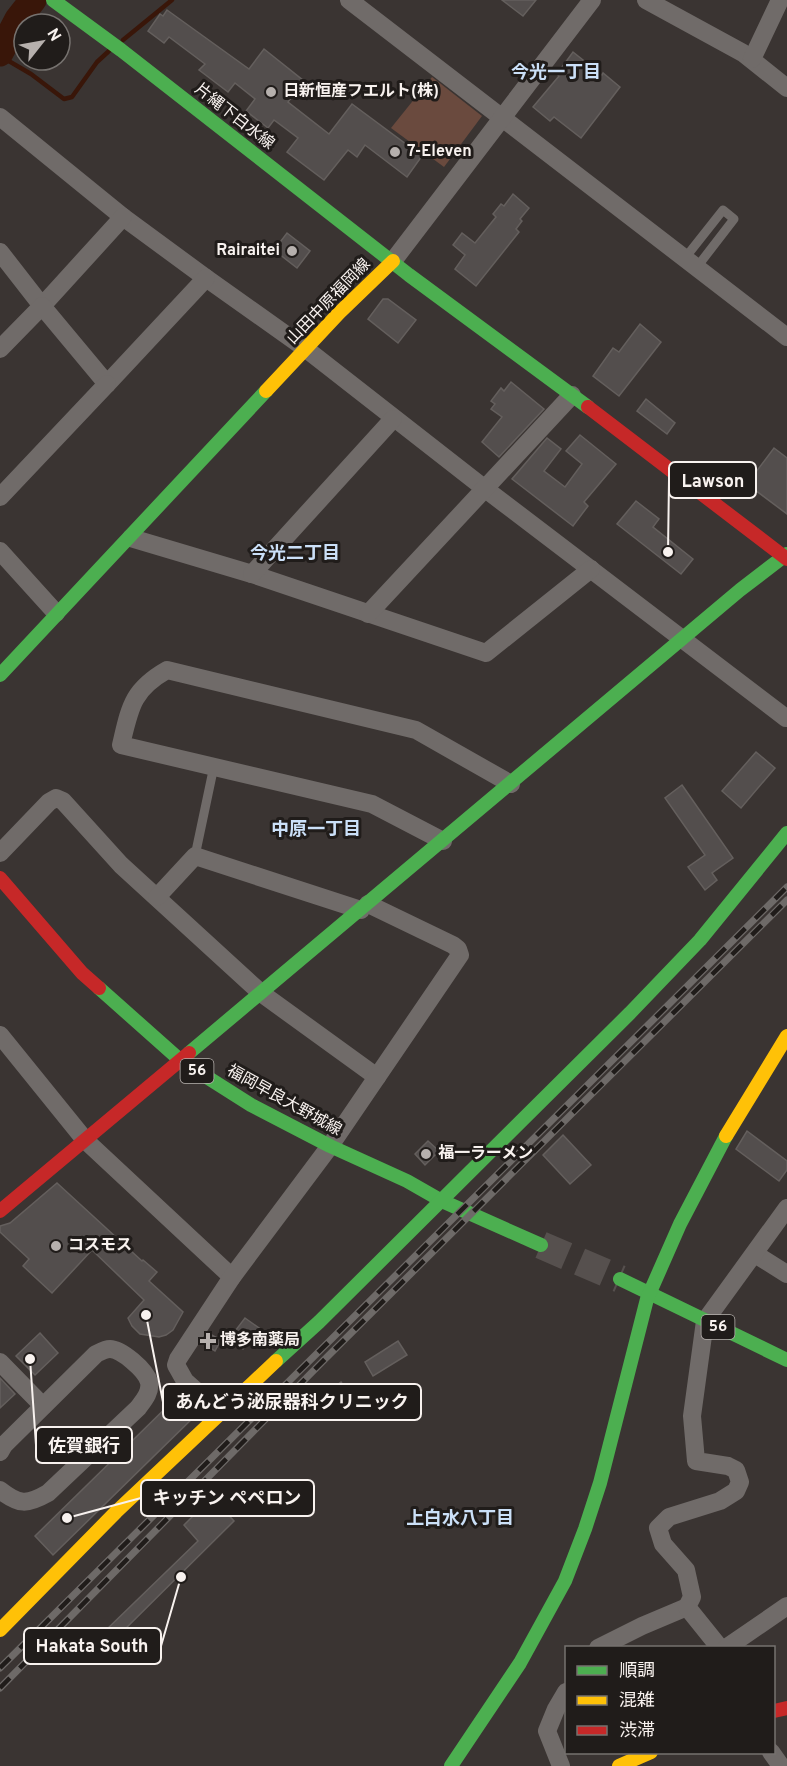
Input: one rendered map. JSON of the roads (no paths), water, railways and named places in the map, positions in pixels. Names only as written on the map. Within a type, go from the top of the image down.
[{"type":"street","points":[[349,0],[787,337]]},
{"type":"street","points":[[393,261],[592,0]]},
{"type":"street","points":[[646,0],[716,36],[752,59],[787,88]]},
{"type":"street","points":[[752,59],[780,0]]},
{"type":"street","name":"片縄下白水線","points":[[57,1],[393,261]]},
{"type":"street","points":[[0,117],[123,217],[306,349],[393,419],[786,718]]},
{"type":"street","points":[[0,349],[123,217]]},
{"type":"street","points":[[0,252],[108,384]]},
{"type":"street","name":"山田中原福岡線","points":[[0,675],[306,349],[393,261],[786,557]]},
{"type":"street","points":[[0,497],[206,278]]},
{"type":"street","points":[[368,614],[572,395]]},
{"type":"street","points":[[252,574],[393,419]]},
{"type":"street","points":[[131,538],[252,574],[486,653],[591,569]]},
{"type":"street","points":[[0,551],[56,613]]},
{"type":"street","points":[[0,1211],[512,784],[763,570],[786,557]]},
{"type":"street","points":[[443,841],[372,804],[121,745],[129,712],[142,687],[167,670],[416,730],[512,784]]},
{"type":"street","points":[[0,853],[49,802],[56,798],[63,801],[121,865],[261,993],[377,1077]]},
{"type":"street","points":[[0,1630],[116,1512],[220,1412],[319,1322],[543,1102],[700,940],[787,833]]},
{"type":"street","points":[[157,897],[195,856],[364,907],[453,945],[460,955],[330,1146],[232,1277],[178,1359],[176,1365],[185,1381],[220,1412]]},
{"type":"street","name":"福岡早良大野城線","points":[[0,878],[82,973],[180,1060],[251,1105],[330,1146],[406,1181],[441,1201],[541,1245]]},
{"type":"street","points":[[0,1035],[85,1140],[232,1277]]},
{"type":"street","points":[[451,1766],[527,1654],[553,1609],[577,1552],[596,1491],[649,1293],[711,1160],[743,1104],[787,1036]]},
{"type":"street","points":[[600,1646],[687,1607],[692,1597],[686,1570],[663,1544],[658,1528],[669,1517],[720,1501],[736,1491],[740,1482],[736,1470],[728,1466],[696,1461],[692,1416],[705,1321],[787,1208]]},
{"type":"street","points":[[755,1254],[787,1274]]},
{"type":"street","name":"56","points":[[620,1279],[787,1360]]},
{"type":"street","points":[[0,1489],[17,1501],[33,1502],[48,1493],[138,1408],[147,1396],[149,1381],[122,1352],[108,1349],[96,1353],[1,1448]]},
{"type":"street","points":[[0,1362],[43,1406]]},
{"type":"street","points":[[727,1646],[787,1606]]},
{"type":"street","points":[[687,1607],[719,1646]]},
{"type":"street","points":[[561,1766],[547,1731],[556,1709],[565,1695]]},
{"type":"street","points":[[619,1766],[646,1754]]},
{"type":"lane","points":[[723,210],[734,219],[691,263],[723,210]]},
{"type":"lane","points":[[195,856],[214,766]]},
{"type":"waterway","points":[[0,53],[18,19],[33,0]]},
{"type":"waterway","points":[[123,40],[172,0]]},
{"type":"waterway","points":[[0,56],[31,74],[64,99],[72,97],[97,62],[109,51]]},
{"type":"tunnel","points":[[541,1245],[620,1279]]},
{"type":"railway","points":[[0,1668],[787,887]]},
{"type":"railway","points":[[0,1688],[325,1359],[787,900]]},
{"type":"place","name":"日新恒産フエルト(株)","points":[[271,92]]},
{"type":"place","name":"7-Eleven","points":[[395,152]]},
{"type":"place","name":"Rairaitei","points":[[292,251]]},
{"type":"place","name":"Lawson","points":[[668,552]]},
{"type":"place","name":"福一ラーメン","points":[[426,1154]]},
{"type":"place","name":"コスモス","points":[[56,1246]]},
{"type":"place","name":"あんどう泌尿器科クリニック","points":[[146,1315]]},
{"type":"place","name":"博多南薬局","points":[[208,1341]]},
{"type":"place","name":"佐賀銀行","points":[[30,1359]]},
{"type":"place","name":"キッチン ペペロン","points":[[67,1518]]},
{"type":"place","name":"Hakata South","points":[[181,1577]]},
{"type":"district","name":"今光一丁目","points":[[556,73]]},
{"type":"district","name":"今光二丁目","points":[[295,554]]},
{"type":"district","name":"中原一丁目","points":[[316,830]]},
{"type":"district","name":"上白水八丁目","points":[[460,1519]]}]
